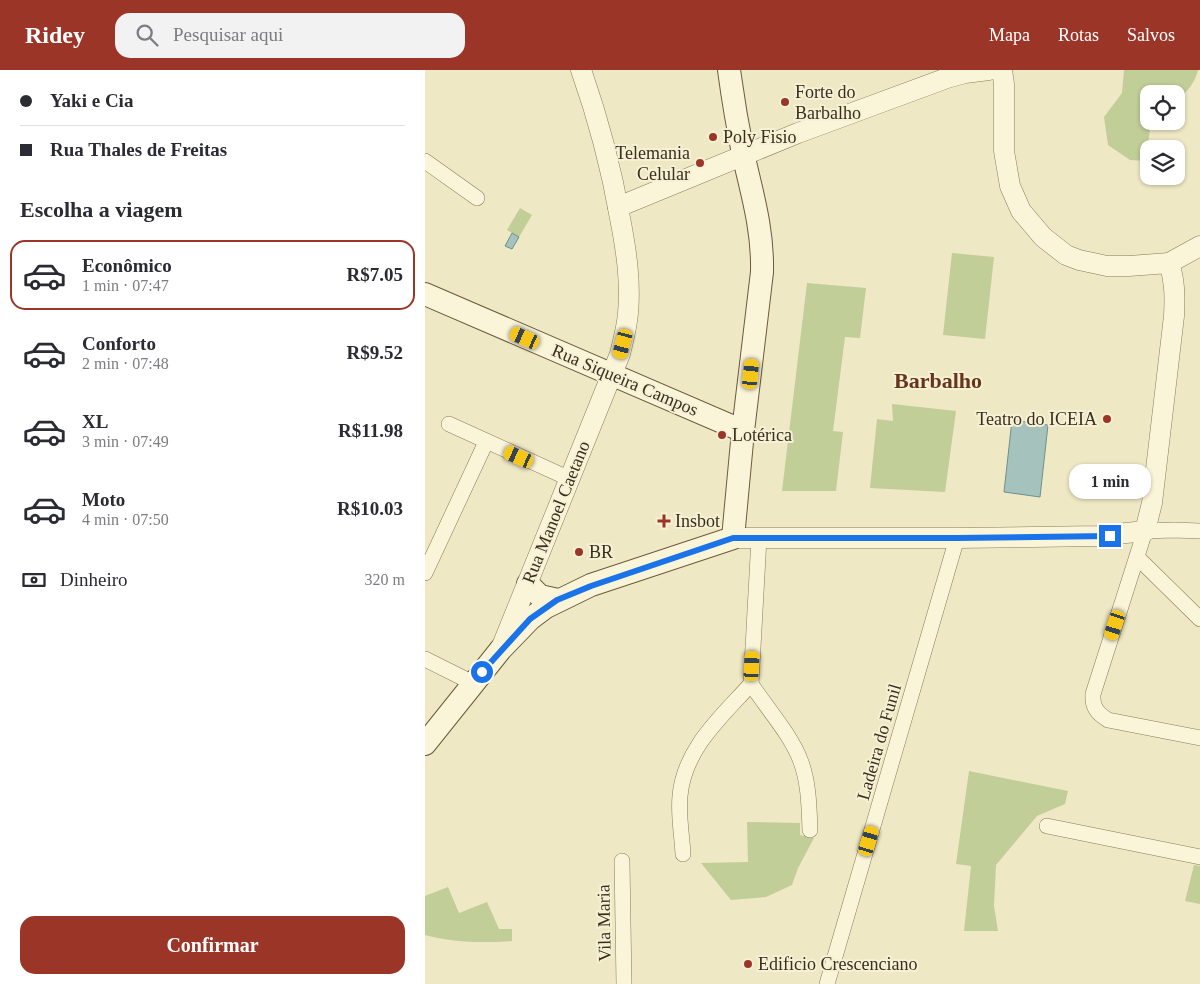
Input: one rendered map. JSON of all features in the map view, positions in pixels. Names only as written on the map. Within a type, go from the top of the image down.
[{"type":"main road","points":[[425,744],[501,650],[530,619],[557,600],[591,586],[733,538],[743,431],[761,282],[762,254],[761,234],[744,157],[729,70]]},
{"type":"main road","name":"Rua Siqueira Campos","points":[[425,294],[743,431]]},
{"type":"main road","points":[[528,584],[540,596],[557,600]]},
{"type":"street","name":"Rua Manoel Caetano","points":[[501,650],[620,354],[628,312],[629,280],[618,208],[597,113],[581,70]]},
{"type":"street","points":[[618,208],[799,133],[947,78],[965,73],[989,70]]},
{"type":"street","points":[[1002,70],[1004,84],[1004,151],[1007,170],[1021,211],[1043,237],[1066,255],[1107,266],[1169,263],[1200,246]]},
{"type":"street","points":[[425,160],[477,198]]},
{"type":"street","points":[[1169,263],[1173,274],[1175,294],[1152,503],[1137,557],[1093,694],[1093,702],[1095,709],[1108,720],[1200,738]]},
{"type":"street","points":[[449,424],[570,479]]},
{"type":"street","points":[[425,572],[486,442]]},
{"type":"street","points":[[733,538],[1099,536],[1145,531],[1200,531]]},
{"type":"street","points":[[759,538],[751,684],[784,731],[801,761],[807,783],[810,830]]},
{"type":"street","name":"Ladeira do Funil","points":[[827,984],[957,538]]},
{"type":"street","points":[[1137,557],[1200,619]]},
{"type":"street","points":[[425,659],[473,684]]},
{"type":"street","points":[[683,854],[680,796],[691,756],[704,736],[751,684]]},
{"type":"street","points":[[1047,826],[1200,857]]},
{"type":"street","name":"Vila Maria","points":[[622,861],[624,984]]},
{"type":"green space","points":[[1124,70],[1198,70],[1185,93],[1185,85],[1140,85],[1140,130],[1150,130],[1149,140],[1140,140],[1140,161],[1130,160],[1108,145],[1104,117],[1122,93]]},
{"type":"green space","points":[[520,208],[532,215],[519,237],[507,230]]},
{"type":"green space","points":[[952,253],[994,257],[985,339],[943,335]]},
{"type":"green space","points":[[807,283],[866,288],[860,338],[845,337],[833,431],[843,432],[836,491],[782,491]]},
{"type":"green space","points":[[892,404],[956,411],[945,492],[870,488],[877,419],[893,421]]},
{"type":"green space","points":[[969,771],[1068,791],[1065,804],[1037,816],[996,865],[994,906],[998,931],[964,931],[971,866],[956,864]]},
{"type":"green space","points":[[747,822],[800,823],[800,835],[814,838],[798,868],[792,885],[766,897],[731,900],[701,863],[748,862]]},
{"type":"green space","points":[[1194,865],[1200,866],[1200,904],[1185,901]]},
{"type":"green space","points":[[448,887],[459,913],[487,902],[499,929],[512,929],[512,941],[468,942],[425,935],[425,896]]},
{"type":"water","points":[[512,233],[519,237],[512,249],[505,246]]},
{"type":"water","points":[[1012,420],[1048,425],[1040,497],[1004,492]]},
{"type":"place","name":"Forte do Barbalho","points":[[785,102]]},
{"type":"place","name":"Poly Fisio","points":[[713,137]]},
{"type":"place","name":"Telemania Celular","points":[[700,163]]},
{"type":"place","name":"Teatro do ICEIA","points":[[1107,419]]},
{"type":"place","name":"Lotérica","points":[[722,435]]},
{"type":"place","name":"Insbot","points":[[664,521]]},
{"type":"place","name":"BR","points":[[579,552]]},
{"type":"place","name":"Edificio Crescenciano","points":[[748,964]]},
{"type":"district","name":"Barbalho","points":[[938,380]]},
{"type":"route","points":[[482,672],[530,619],[557,600],[591,586],[733,538],[1110,536]]}]
